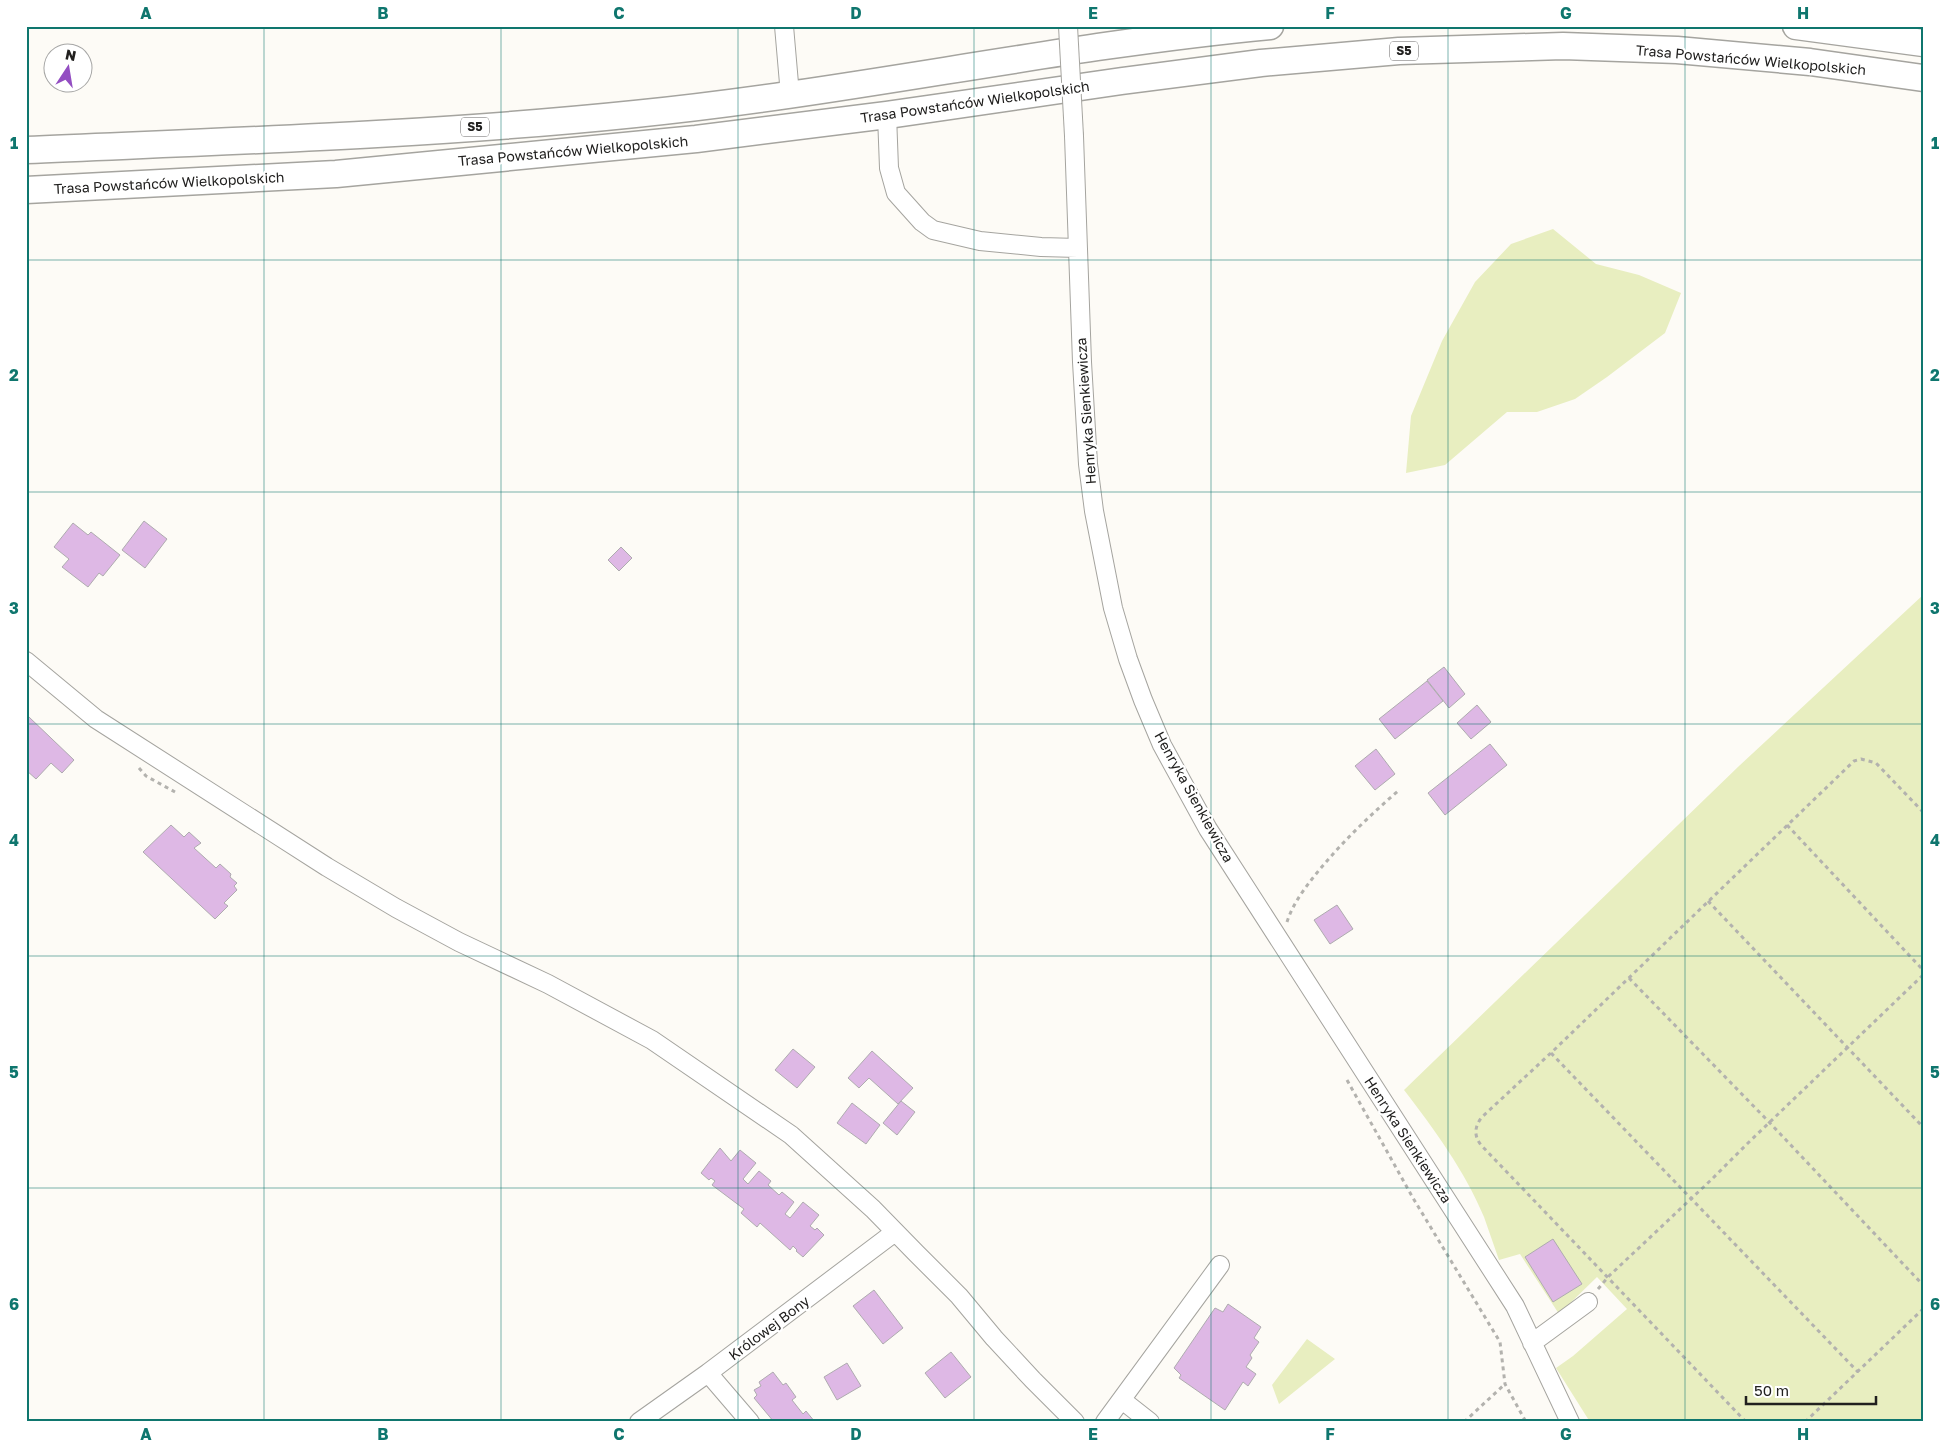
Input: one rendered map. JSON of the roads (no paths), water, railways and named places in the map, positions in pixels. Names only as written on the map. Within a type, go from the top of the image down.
[{"type":"highway","name":"S5","points":[[26,150],[382,135],[634,114],[790,95],[1197,33],[1270,26]]},
{"type":"highway","points":[[1796,26],[1923,43]]},
{"type":"highway","name":"Trasa Powstańców Wielkopolskich","points":[[26,190],[336,174],[696,139],[887,115],[1252,64],[1399,51],[1563,46],[1677,50],[1810,62],[1923,78]]},
{"type":"street","points":[[784,26],[790,95]]},
{"type":"street","name":"Henryka Sienkiewicza","points":[[1068,26],[1088,464],[1094,511],[1113,608],[1128,659],[1162,745],[1208,829],[1514,1306],[1570,1422]]},
{"type":"street","points":[[887,115],[889,168],[896,193],[922,222],[933,230],[980,241],[1041,247],[1078,248]]},
{"type":"street","points":[[26,661],[96,719],[327,867],[396,908],[459,942],[548,984],[652,1040],[791,1135],[896,1232],[959,1296],[994,1338],[1075,1422]]},
{"type":"street","name":"Królowej Bony","points":[[639,1422],[708,1373],[896,1232]]},
{"type":"street","points":[[1105,1422],[1220,1265]]},
{"type":"street","points":[[1532,1343],[1588,1302]]},
{"type":"street","points":[[708,1373],[750,1422]]},
{"type":"street","points":[[1122,1400],[1150,1422]]}]
